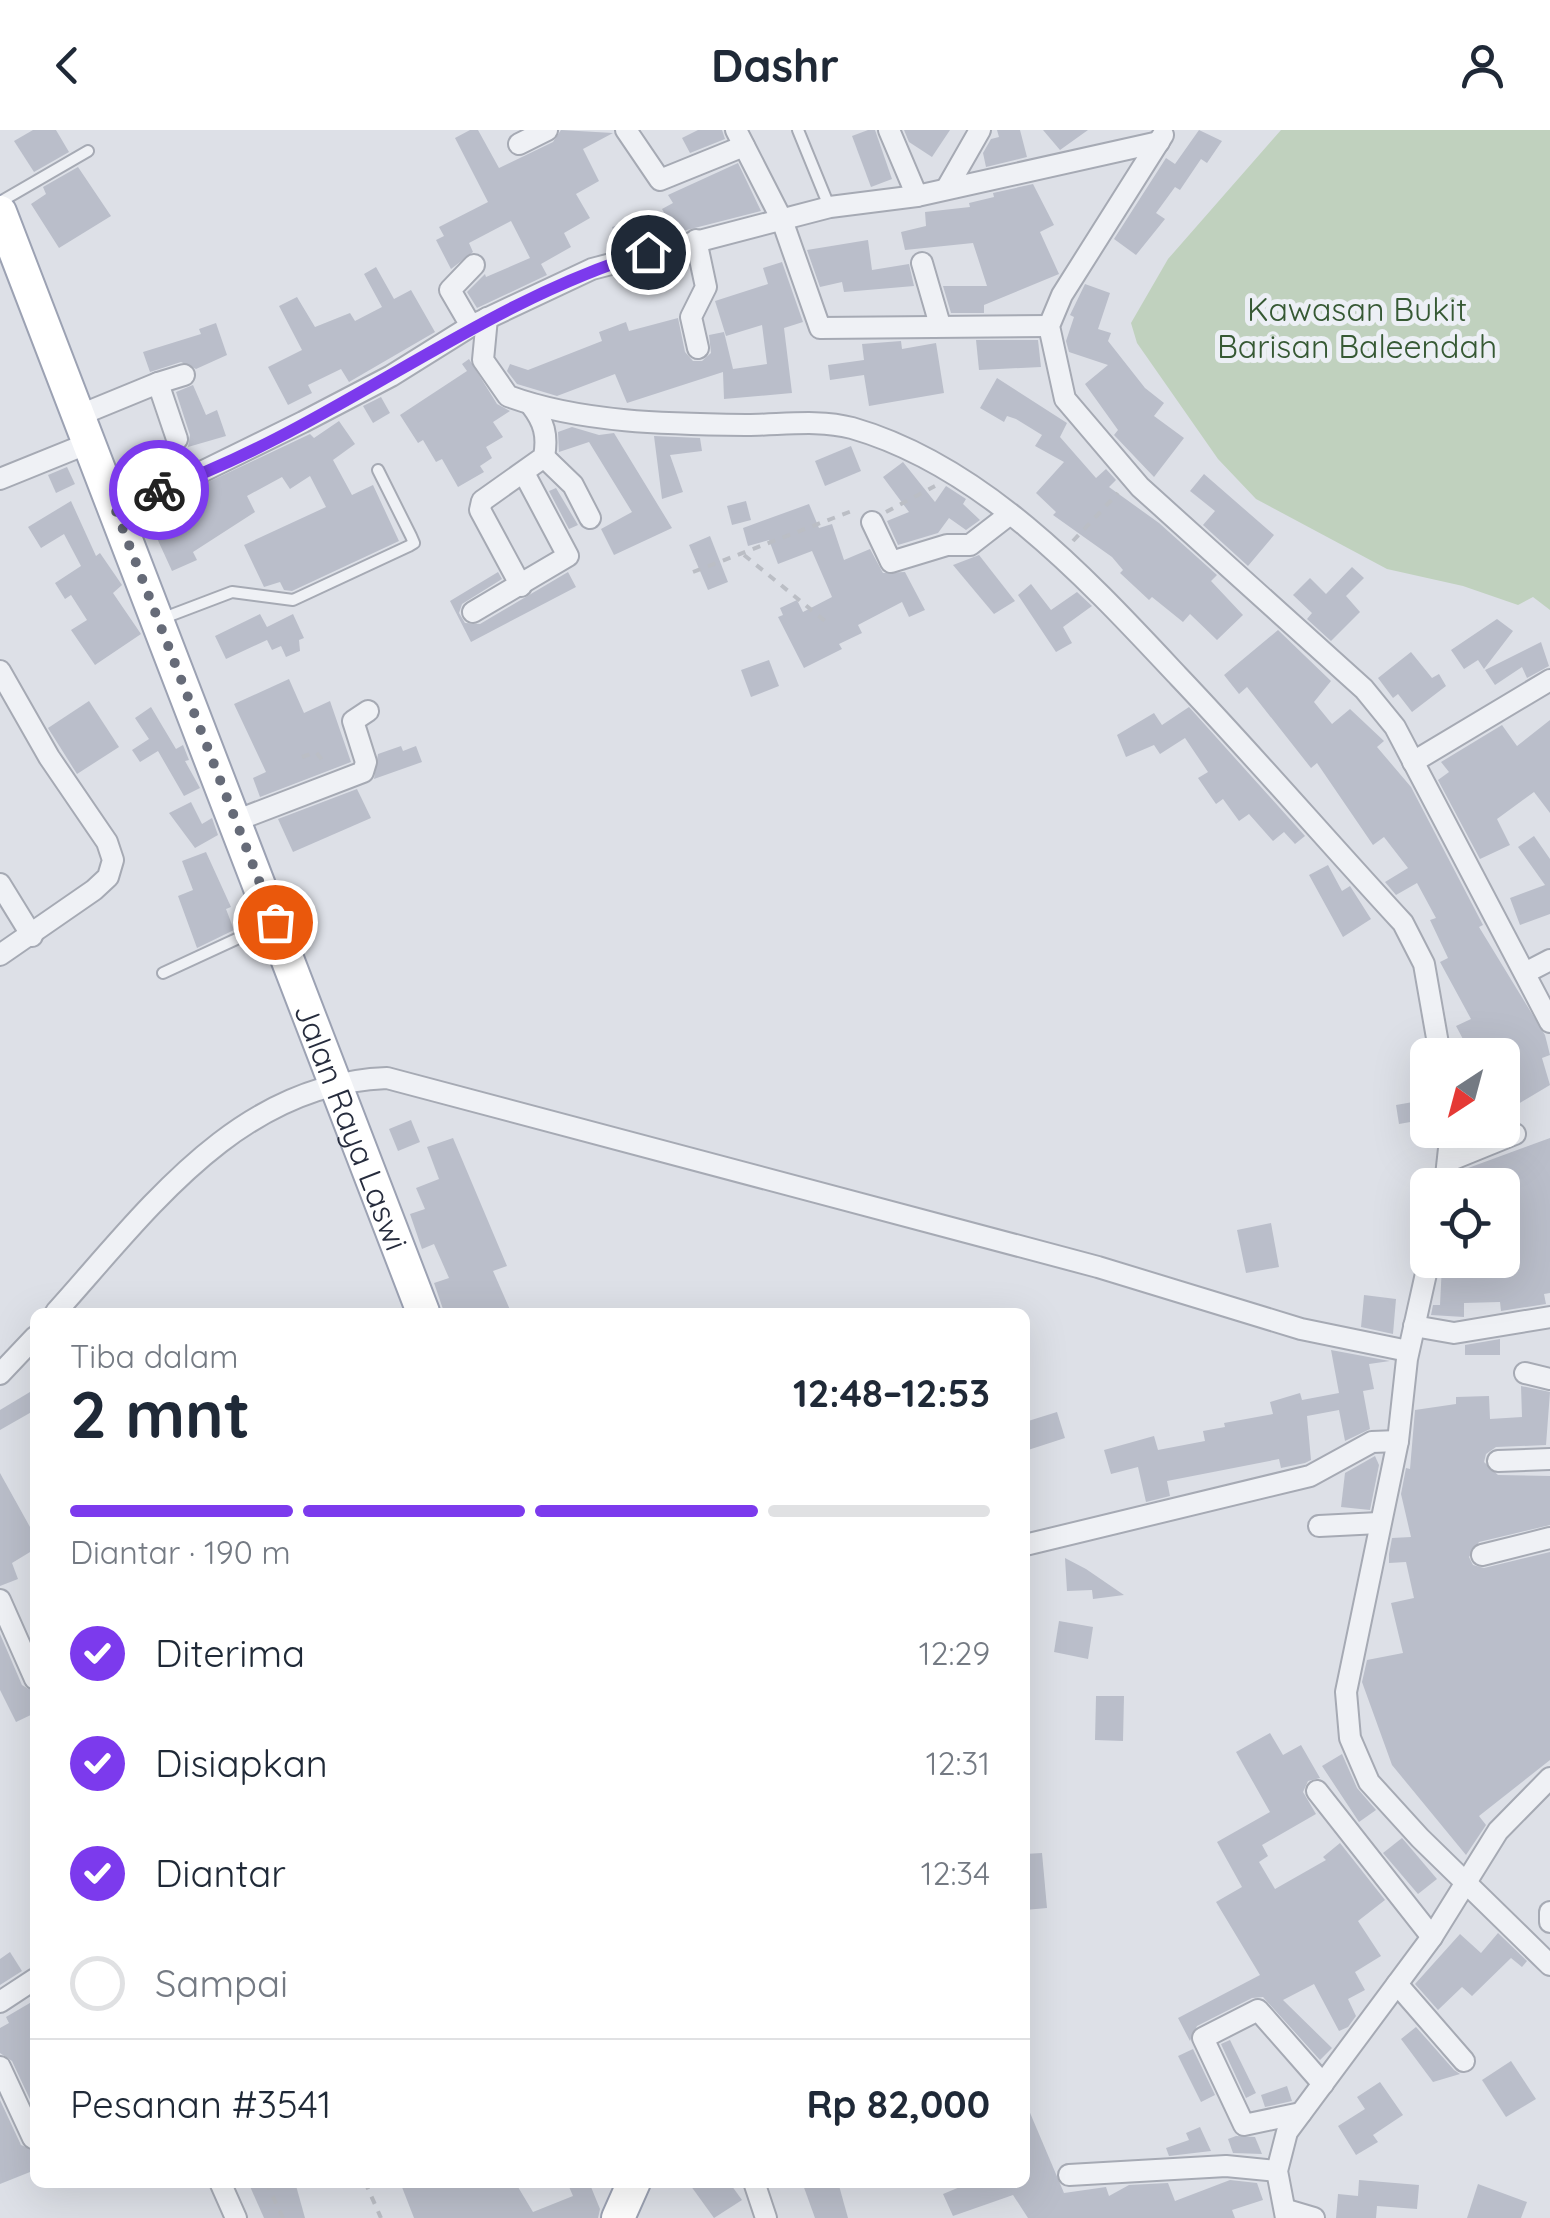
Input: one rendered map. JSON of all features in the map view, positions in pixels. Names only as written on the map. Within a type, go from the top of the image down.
[{"type":"main road","name":"Jalan Raya Laswi","points":[[0,212],[421,1308]]},
{"type":"main road","points":[[618,2218],[631,2188]]},
{"type":"street","points":[[520,144],[547,130]]},
{"type":"street","points":[[626,130],[660,180],[740,138],[782,220],[820,328],[1049,326]]},
{"type":"street","points":[[889,130],[917,196]]},
{"type":"street","points":[[948,186],[980,130]]},
{"type":"street","points":[[114,506],[181,482],[303,422],[391,376],[479,322],[592,269],[830,207],[917,196],[1162,136]]},
{"type":"street","points":[[1162,136],[1062,296],[1049,326],[1065,399],[1131,478],[1364,688],[1395,726],[1479,894],[1550,1022]]},
{"type":"street","points":[[696,240],[706,286],[692,316],[698,348]]},
{"type":"street","points":[[922,263],[940,324]]},
{"type":"street","points":[[474,264],[450,290],[479,322],[482,360],[508,396],[531,404],[692,424],[849,427],[899,445],[948,471],[1010,514],[1223,723],[1403,923],[1424,964],[1437,1038]]},
{"type":"street","points":[[7,476],[158,383],[184,375]]},
{"type":"street","points":[[158,383],[177,440]]},
{"type":"street","points":[[522,586],[480,510],[482,501],[544,457],[547,439],[542,419],[531,404]]},
{"type":"street","points":[[544,457],[573,485],[590,518]]},
{"type":"street","points":[[474,612],[522,586],[568,554],[525,474]]},
{"type":"street","points":[[872,522],[886,559],[892,562],[947,545],[970,545],[1010,514]]},
{"type":"street","points":[[0,672],[49,756],[107,842],[113,860],[108,877],[32,936],[0,955]]},
{"type":"street","points":[[1413,762],[1550,680]]},
{"type":"street","points":[[235,820],[366,768],[353,726],[357,716],[368,711]]},
{"type":"street","points":[[0,884],[32,936]]},
{"type":"street","points":[[1526,973],[1550,960]]},
{"type":"street","points":[[60,1308],[198,1160],[229,1133],[260,1113],[337,1086],[387,1078],[1098,1267],[1302,1329],[1408,1351]]},
{"type":"street","points":[[1449,1168],[1451,1148]]},
{"type":"street","points":[[1451,1160],[1481,1148]]},
{"type":"street","points":[[1425,1278],[1408,1351],[1398,1441],[1346,1692],[1350,1738],[1369,1782],[1474,1870],[1548,1960]]},
{"type":"street","points":[[1414,1326],[1454,1334],[1550,1317]]},
{"type":"street","points":[[0,1374],[30,1342]]},
{"type":"street","points":[[1525,1373],[1550,1379]]},
{"type":"street","points":[[1030,1544],[1310,1476],[1372,1442],[1398,1441]]},
{"type":"street","points":[[1498,1461],[1550,1460]]},
{"type":"street","points":[[1320,1526],[1379,1524]]},
{"type":"street","points":[[1482,1556],[1550,1538]]},
{"type":"street","points":[[0,1600],[30,1668]]},
{"type":"street","points":[[1314,2218],[1286,2214],[1281,2201],[1277,2171],[1287,2132],[1432,1937],[1524,1800],[1550,1778]]},
{"type":"street","points":[[1317,1792],[1432,1937]]},
{"type":"street","points":[[1550,1912],[1550,1922]]},
{"type":"street","points":[[0,2002],[30,1983]]},
{"type":"street","points":[[1397,1984],[1464,2061]]},
{"type":"street","points":[[1301,2113],[1244,2126],[1204,2038],[1258,2010],[1323,2084]]},
{"type":"street","points":[[0,2067],[30,2130]]},
{"type":"street","points":[[1069,2174],[1226,2166],[1277,2171]]},
{"type":"street","points":[[223,2188],[236,2218]]},
{"type":"street","points":[[756,2188],[766,2218]]},
{"type":"lane","points":[[798,130],[830,207]]},
{"type":"lane","points":[[0,202],[88,152]]},
{"type":"lane","points":[[158,620],[232,592],[293,600],[414,543],[378,470]]},
{"type":"lane","points":[[164,973],[245,937],[250,929],[275,922]]},
{"type":"path","points":[[693,572],[862,507],[872,522],[930,491],[948,471]]},
{"type":"path","points":[[1057,556],[1131,478]]},
{"type":"path","points":[[742,554],[825,620]]},
{"type":"path","points":[[302,756],[319,753],[335,783]]},
{"type":"path","points":[[269,2188],[282,2218]]},
{"type":"path","points":[[368,2188],[381,2218]]},
{"type":"green space","name":"Kawasan Bukit Barisan Baleendah","points":[[1281,130],[1550,130],[1550,610],[1533,597],[1518,605],[1463,586],[1387,569],[1256,499],[1218,459],[1137,343],[1131,323],[1168,259]]},
{"type":"building","points":[[33,130],[56,130],[69,152],[34,172],[14,141]]},
{"type":"building","points":[[478,130],[499,168],[553,142],[561,130],[613,133],[583,149],[599,181],[576,194],[590,218],[564,233],[571,247],[541,264],[547,275],[477,308],[467,292],[485,274],[486,277],[530,258],[511,221],[469,243],[473,252],[451,269],[436,240],[444,236],[439,227],[488,202],[455,138]]},
{"type":"building","points":[[698,130],[722,130],[725,139],[690,153],[682,138]]},
{"type":"building","points":[[875,130],[892,179],[871,187],[852,136]]},
{"type":"building","points":[[904,130],[950,130],[932,157],[909,142]]},
{"type":"building","points":[[997,130],[1020,130],[1027,157],[986,167],[983,153],[991,139],[999,137]]},
{"type":"building","points":[[1043,130],[1088,130],[1060,150]]},
{"type":"building","points":[[1199,130],[1222,141],[1207,163],[1201,159],[1180,190],[1175,187],[1156,213],[1165,219],[1136,255],[1114,239],[1166,158],[1175,164]]},
{"type":"building","points":[[738,163],[761,211],[675,233],[662,209],[673,203],[668,195]]},
{"type":"building","points":[[78,167],[111,216],[59,248],[31,204],[46,194],[43,187]]},
{"type":"building","points":[[1033,184],[1054,225],[1040,232],[1059,274],[984,305],[984,313],[951,313],[943,286],[987,286],[973,243],[905,250],[901,232],[926,226],[925,212],[970,207],[969,203],[994,197],[993,193]]},
{"type":"building","points":[[637,220],[643,241],[619,248],[612,227]]},
{"type":"building","points":[[868,240],[872,270],[909,264],[914,286],[844,292],[842,282],[820,287],[807,250]]},
{"type":"building","points":[[782,262],[803,322],[784,328],[792,393],[724,399],[723,372],[627,403],[615,374],[557,396],[517,384],[507,371],[510,364],[528,370],[602,341],[599,332],[626,322],[629,331],[678,318],[685,352],[693,361],[702,361],[711,353],[709,335],[724,332],[733,369],[767,364],[762,325],[726,336],[715,301],[768,284],[763,268]]},
{"type":"building","points":[[376,267],[394,299],[411,290],[435,332],[349,382],[341,369],[308,385],[312,393],[288,405],[268,367],[302,350],[279,306],[297,297],[315,327],[350,313],[355,321],[382,307],[364,274]]},
{"type":"building","points":[[1085,284],[1110,293],[1098,329],[1111,333],[1108,341],[1145,388],[1164,403],[1154,416],[1184,438],[1154,477],[1114,435],[1118,430],[1085,384],[1108,365],[1069,352],[1066,341],[1074,317],[1070,315]]},
{"type":"building","points":[[216,323],[227,355],[196,369],[181,362],[150,372],[143,352],[201,334],[199,329]]},
{"type":"building","points":[[976,340],[1038,340],[1041,367],[979,370]]},
{"type":"building","points":[[901,341],[902,349],[936,343],[944,393],[869,406],[864,375],[830,380],[828,365],[864,360],[862,344]]},
{"type":"building","points":[[469,359],[497,404],[510,411],[493,422],[503,437],[486,447],[492,458],[480,466],[484,472],[458,487],[442,459],[436,462],[423,440],[418,443],[400,415],[467,371],[462,364]]},
{"type":"building","points":[[997,378],[1067,423],[1060,437],[1096,478],[1106,469],[1116,480],[1109,487],[1159,523],[1217,575],[1211,581],[1243,615],[1217,640],[1190,614],[1183,622],[1152,597],[1149,600],[1120,573],[1123,570],[1112,557],[1053,515],[1056,512],[1036,493],[1064,462],[1035,446],[1042,435],[1016,419],[1007,416],[1004,422],[980,408]]},
{"type":"building","points":[[193,385],[206,415],[217,410],[226,436],[188,447],[190,435],[176,392]]},
{"type":"building","points":[[381,397],[390,413],[373,423],[363,406]]},
{"type":"building","points":[[339,421],[355,444],[333,460],[352,495],[373,485],[399,541],[292,591],[284,590],[280,582],[264,587],[244,545],[326,507],[310,476],[290,489],[282,477],[247,496],[255,512],[193,552],[197,560],[172,571],[145,512],[310,434],[314,438]]},
{"type":"building","points":[[572,427],[599,435],[614,433],[672,528],[614,555],[601,529],[632,512],[589,442],[559,452],[558,432]]},
{"type":"building","points":[[654,436],[700,438],[702,451],[670,455],[683,492],[662,499]]},
{"type":"building","points":[[851,446],[861,471],[825,486],[815,461]]},
{"type":"building","points":[[170,450],[180,452],[186,464],[146,480],[140,461]]},
{"type":"building","points":[[903,462],[935,502],[946,486],[966,499],[963,504],[980,520],[966,530],[949,518],[938,533],[898,545],[887,521],[909,512],[883,477]]},
{"type":"building","points":[[67,467],[75,484],[56,493],[48,475]]},
{"type":"building","points":[[1204,474],[1274,535],[1248,566],[1203,525],[1215,511],[1190,491]]},
{"type":"building","points":[[556,488],[578,525],[569,529],[549,491]]},
{"type":"building","points":[[71,501],[96,556],[100,553],[122,585],[113,593],[141,634],[95,665],[71,630],[87,620],[71,595],[65,599],[55,583],[81,566],[64,534],[41,548],[28,527]]},
{"type":"building","points":[[746,501],[751,520],[732,525],[727,506]]},
{"type":"building","points":[[809,504],[819,528],[832,524],[844,560],[870,549],[883,573],[905,572],[925,610],[909,617],[902,602],[858,625],[862,633],[839,644],[842,649],[804,668],[778,617],[783,615],[780,608],[797,600],[803,612],[832,597],[812,551],[778,564],[769,540],[748,546],[743,528]]},
{"type":"building","points":[[710,536],[728,582],[708,590],[689,545]]},
{"type":"building","points":[[979,555],[1015,601],[994,614],[953,565]]},
{"type":"building","points":[[1352,567],[1364,578],[1346,596],[1360,612],[1331,641],[1307,619],[1312,613],[1293,595],[1310,578],[1326,594]]},
{"type":"building","points":[[498,572],[502,579],[462,604],[459,613],[465,623],[480,624],[568,572],[576,587],[471,642],[450,601]]},
{"type":"building","points":[[1031,584],[1051,610],[1077,592],[1092,606],[1063,627],[1072,643],[1056,652],[1018,595]]},
{"type":"building","points":[[260,614],[267,627],[293,614],[304,638],[299,640],[300,651],[286,657],[281,646],[272,650],[267,640],[226,659],[215,636]]},
{"type":"building","points":[[1497,619],[1513,631],[1484,669],[1478,660],[1464,669],[1451,650]]},
{"type":"building","points":[[1278,630],[1331,681],[1314,702],[1332,724],[1350,709],[1384,741],[1377,747],[1411,787],[1483,925],[1479,927],[1545,1035],[1550,1055],[1542,1058],[1550,1085],[1520,1103],[1520,1038],[1462,1038],[1456,1026],[1471,1019],[1440,962],[1448,958],[1430,920],[1436,918],[1417,883],[1396,895],[1385,882],[1408,868],[1384,837],[1373,845],[1317,763],[1311,768],[1247,687],[1239,694],[1224,675]]},
{"type":"building","points":[[1541,642],[1549,666],[1527,678],[1522,667],[1495,685],[1485,670]]},
{"type":"building","points":[[1411,652],[1432,678],[1439,674],[1446,686],[1412,712],[1398,694],[1393,698],[1378,678]]},
{"type":"building","points":[[769,660],[779,686],[751,697],[741,670]]},
{"type":"building","points":[[289,679],[304,713],[330,701],[351,762],[260,797],[253,778],[266,772],[234,704]]},
{"type":"building","points":[[89,701],[119,747],[77,774],[48,728]]},
{"type":"building","points":[[151,707],[176,749],[183,745],[189,760],[185,761],[200,788],[184,796],[158,751],[140,762],[132,750],[149,739],[135,718]]},
{"type":"building","points":[[1189,707],[1305,836],[1295,844],[1284,832],[1273,841],[1249,814],[1239,821],[1223,799],[1216,804],[1198,778],[1208,772],[1185,738],[1160,754],[1154,745],[1126,757],[1117,735],[1154,713],[1162,725]]},
{"type":"building","points":[[1550,720],[1550,813],[1534,792],[1497,819],[1510,845],[1480,859],[1438,780],[1449,772],[1441,762],[1502,725],[1517,746]]},
{"type":"building","points":[[401,746],[403,751],[416,746],[422,762],[374,779],[378,754]]},
{"type":"building","points":[[357,789],[371,818],[293,852],[278,819]]},
{"type":"building","points":[[191,802],[202,824],[212,818],[218,835],[195,848],[169,813]]},
{"type":"building","points":[[1534,836],[1550,859],[1550,914],[1520,925],[1510,898],[1545,885],[1518,847]]},
{"type":"building","points":[[206,852],[231,907],[226,909],[234,930],[197,948],[178,896],[193,890],[182,861]]},
{"type":"building","points":[[1328,865],[1342,891],[1350,886],[1371,919],[1343,937],[1309,875]]},
{"type":"building","points":[[1410,1103],[1410,1122],[1399,1124],[1396,1105]]},
{"type":"building","points":[[411,1120],[420,1142],[398,1151],[389,1129]]},
{"type":"building","points":[[453,1138],[507,1266],[493,1271],[509,1308],[443,1308],[434,1283],[449,1278],[434,1244],[422,1249],[410,1214],[425,1209],[416,1188],[439,1179],[427,1147]]},
{"type":"building","points":[[1550,1138],[1550,1293],[1544,1294],[1546,1304],[1501,1311],[1500,1302],[1464,1303],[1464,1317],[1431,1315],[1433,1305],[1440,1305],[1441,1278],[1520,1278],[1520,1168],[1468,1168]]},
{"type":"building","points":[[1271,1223],[1279,1267],[1246,1273],[1237,1230]]},
{"type":"building","points":[[1364,1295],[1396,1299],[1393,1334],[1361,1327]]},
{"type":"building","points":[[1500,1339],[1500,1355],[1465,1355],[1465,1345]]},
{"type":"building","points":[[1331,1350],[1390,1361],[1369,1364],[1374,1389],[1363,1391],[1370,1429],[1345,1441],[1339,1410],[1307,1416],[1311,1460],[1281,1468],[1279,1459],[1167,1481],[1170,1496],[1146,1502],[1138,1467],[1111,1474],[1104,1450],[1154,1436],[1158,1450],[1205,1441],[1203,1431],[1273,1414],[1270,1402],[1300,1393],[1302,1400],[1339,1393]]},
{"type":"building","points":[[1521,1386],[1550,1392],[1546,1445],[1496,1447],[1486,1454],[1484,1462],[1498,1475],[1550,1476],[1550,1525],[1479,1542],[1469,1557],[1473,1565],[1484,1568],[1550,1552],[1550,1760],[1479,1816],[1486,1825],[1466,1855],[1392,1765],[1362,1682],[1367,1660],[1403,1653],[1391,1603],[1414,1598],[1406,1562],[1389,1563],[1389,1554],[1392,1538],[1411,1537],[1401,1494],[1406,1468],[1410,1469],[1415,1410],[1456,1404],[1456,1397],[1489,1396],[1490,1419],[1522,1417]]},
{"type":"building","points":[[30,1392],[30,1413],[0,1430],[0,1410]]},
{"type":"building","points":[[1057,1412],[1065,1438],[1030,1449],[1030,1420]]},
{"type":"building","points":[[1375,1456],[1379,1465],[1370,1510],[1341,1507],[1345,1473]]},
{"type":"building","points":[[0,1473],[30,1527],[30,1552],[12,1563],[18,1579],[0,1586]]},
{"type":"building","points":[[1065,1558],[1124,1595],[1093,1599],[1092,1590],[1067,1591]]},
{"type":"building","points":[[1059,1621],[1093,1627],[1088,1659],[1054,1652]]},
{"type":"building","points":[[0,1634],[22,1685],[30,1690],[30,1715],[16,1722],[0,1690]]},
{"type":"building","points":[[1096,1696],[1124,1696],[1123,1741],[1095,1740]]},
{"type":"building","points":[[1270,1733],[1283,1755],[1301,1745],[1320,1778],[1308,1781],[1303,1792],[1316,1814],[1262,1845],[1268,1856],[1259,1862],[1275,1889],[1326,1860],[1323,1857],[1340,1843],[1385,1900],[1358,1921],[1381,1956],[1355,1972],[1365,1990],[1348,1999],[1356,2016],[1348,2027],[1339,2031],[1314,1984],[1283,2000],[1332,2048],[1320,2060],[1263,1997],[1252,1998],[1197,2026],[1190,2041],[1178,2018],[1260,1975],[1216,1902],[1242,1887],[1217,1842],[1270,1812],[1236,1752]]},
{"type":"building","points":[[1342,1754],[1357,1788],[1376,1810],[1359,1822],[1322,1766]]},
{"type":"building","points":[[1402,1838],[1437,1879],[1418,1894],[1383,1853]]},
{"type":"building","points":[[1042,1853],[1047,1908],[1030,1910],[1030,1854]]},
{"type":"building","points":[[1498,1933],[1527,1961],[1522,1967],[1511,1958],[1472,1996],[1462,1987],[1438,2010],[1415,1984],[1460,1934],[1481,1953]]},
{"type":"building","points":[[10,1952],[22,1971],[0,1985],[0,1959]]},
{"type":"building","points":[[30,2003],[30,2099],[12,2061],[0,2053],[0,2028],[9,2023],[6,2017]]},
{"type":"building","points":[[1416,2027],[1460,2074],[1433,2082],[1401,2039]]},
{"type":"building","points":[[1230,2040],[1256,2093],[1246,2098],[1221,2044]]},
{"type":"building","points":[[1193,2049],[1215,2095],[1201,2102],[1178,2056]]},
{"type":"building","points":[[1511,2061],[1536,2099],[1506,2117],[1482,2080]]},
{"type":"building","points":[[1380,2082],[1403,2115],[1373,2135],[1378,2142],[1356,2155],[1338,2126],[1365,2109],[1357,2097]]},
{"type":"building","points":[[1287,2086],[1292,2101],[1265,2107],[1261,2095]]},
{"type":"building","points":[[0,2100],[21,2145],[30,2149],[30,2172],[0,2184]]},
{"type":"building","points":[[1030,2113],[1064,2193],[1106,2187],[1109,2196],[1129,2185],[1168,2183],[1175,2201],[1230,2180],[1257,2183],[1263,2200],[1232,2210],[1235,2218],[1028,2218],[1013,2195],[953,2216],[943,2194],[958,2188],[1030,2188]]},
{"type":"building","points":[[1200,2127],[1211,2151],[1169,2156],[1166,2148],[1189,2140],[1186,2133]]},
{"type":"building","points":[[1255,2137],[1262,2154],[1233,2153],[1228,2139]]},
{"type":"building","points":[[1359,2180],[1419,2185],[1417,2209],[1377,2206],[1376,2218],[1336,2218],[1338,2194],[1358,2196]]},
{"type":"building","points":[[1478,2184],[1527,2202],[1521,2218],[1467,2218]]},
{"type":"building","points":[[251,2188],[297,2188],[305,2218],[264,2218]]},
{"type":"building","points":[[402,2188],[519,2188],[533,2212],[573,2196],[570,2188],[591,2188],[600,2209],[598,2218],[414,2218]]},
{"type":"building","points":[[692,2188],[733,2188],[742,2200],[714,2218]]},
{"type":"building","points":[[804,2188],[840,2188],[848,2218],[815,2218]]},
{"type":"way so far","points":[[159,490],[114,506],[275,922]]},
{"type":"route","points":[[159,490],[369,388],[504,309],[592,269],[648,252]]}]
